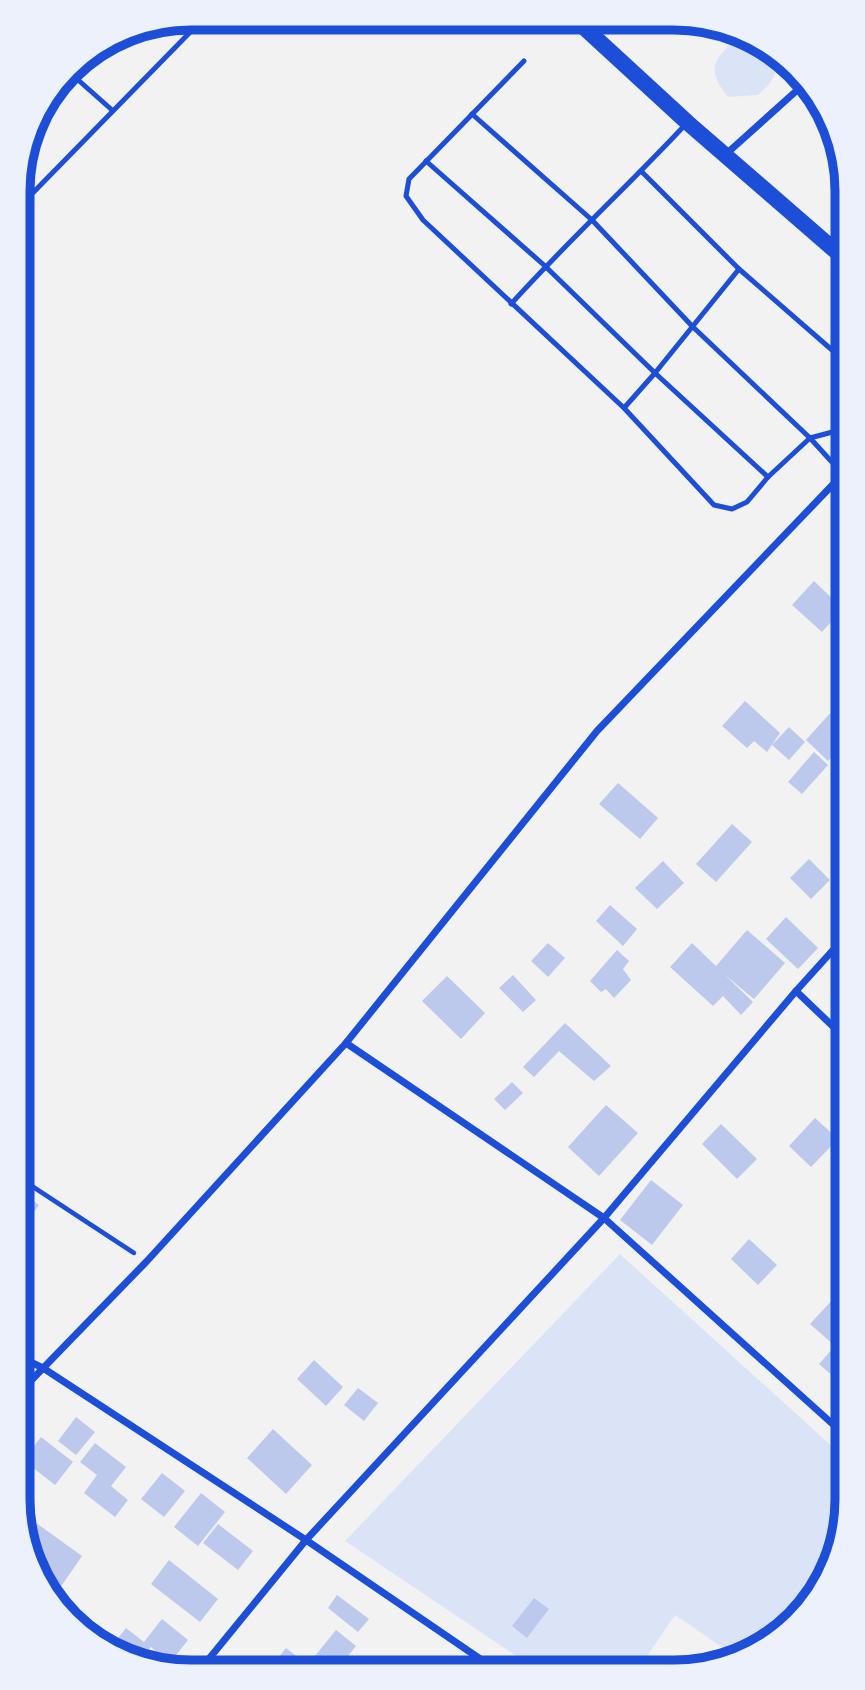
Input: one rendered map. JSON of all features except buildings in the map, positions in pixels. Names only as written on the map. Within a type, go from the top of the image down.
[{"type":"main road","points":[[587,30],[688,123],[835,251]]},
{"type":"street","points":[[725,155],[798,89]]},
{"type":"street","points":[[30,1382],[147,1261],[346,1043],[597,732],[835,480]]},
{"type":"street","points":[[208,1660],[306,1540],[604,1217],[835,949]]},
{"type":"street","points":[[796,991],[835,1028]]},
{"type":"street","points":[[346,1043],[604,1217],[835,1426]]},
{"type":"street","points":[[30,1362],[306,1540],[482,1660]]},
{"type":"lane","points":[[30,196],[192,30]]},
{"type":"lane","points":[[524,61],[409,180],[406,196],[423,220],[624,408],[714,505],[732,509],[747,502],[768,477],[810,438],[835,431]]},
{"type":"lane","points":[[76,78],[112,110]]},
{"type":"lane","points":[[472,114],[592,220],[693,327],[810,438],[835,467]]},
{"type":"lane","points":[[511,304],[688,123]]},
{"type":"lane","points":[[426,161],[545,267],[768,477]]},
{"type":"lane","points":[[642,172],[739,269],[835,353]]},
{"type":"lane","points":[[624,408],[739,269]]},
{"type":"path","points":[[30,1185],[147,1261]]},
{"type":"shaded area","points":[[734,41],[764,57],[778,68],[770,83],[758,95],[728,97],[716,78],[715,71],[724,51]]},
{"type":"shaded area","points":[[620,1254],[835,1449],[835,1510],[832,1531],[814,1580],[780,1620],[764,1633],[728,1651],[675,1615],[644,1660],[522,1660],[345,1541]]}]
